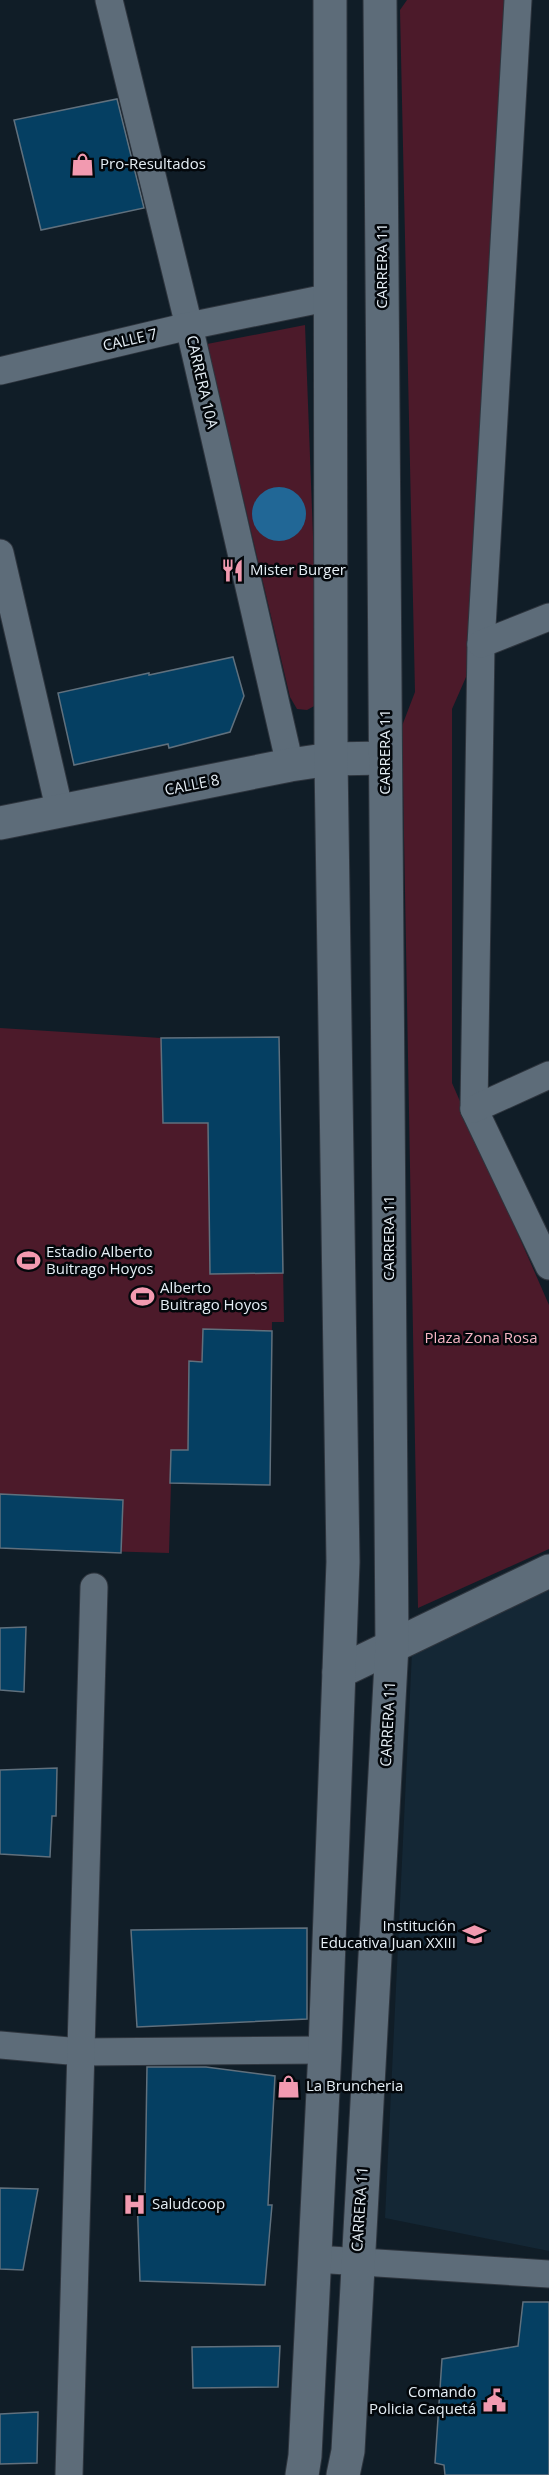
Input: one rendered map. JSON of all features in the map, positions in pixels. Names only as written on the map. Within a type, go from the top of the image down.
[{"type":"main road","points":[[302,2475],[305,2456],[325,2050],[343,1562],[331,759],[330,0]]},
{"type":"main road","name":"CARRERA 11","points":[[343,2475],[348,2451],[392,1645],[380,0]]},
{"type":"main road","points":[[380,37],[398,27],[398,0]]},
{"type":"main road","name":"CALLE 8","points":[[0,823],[290,765],[331,759],[385,758]]},
{"type":"main road","points":[[339,1672],[549,1571]]},
{"type":"street","name":"CARRERA 10A","points":[[109,0],[189,326],[290,765]]},
{"type":"street","points":[[518,0],[481,644],[474,1109],[549,1266]]},
{"type":"street","name":"CALLE 7","points":[[0,371],[189,326],[331,297]]},
{"type":"street","points":[[0,553],[60,812]]},
{"type":"street","points":[[481,644],[549,617]]},
{"type":"street","points":[[474,1109],[549,1075]]},
{"type":"street","points":[[69,2475],[94,1587]]},
{"type":"street","points":[[0,2045],[81,2052],[325,2050]]},
{"type":"street","points":[[315,2259],[549,2274]]},
{"type":"shaded area","name":"Institución Educativa Juan XXIII","points":[[549,1590],[549,2251],[385,2218],[412,1652]]},
{"type":"green space","name":"Plaza Zona Rosa","points":[[407,0],[505,0],[470,668],[452,709],[452,1083],[549,1305],[549,1549],[418,1608],[402,726],[415,692],[400,10]]},
{"type":"green space","points":[[305,325],[319,694],[316,705],[307,710],[297,709],[290,697],[207,344]]},
{"type":"green space","name":"Alberto Buitrago Hoyos","points":[[0,1028],[161,1038],[279,1037],[284,1322],[272,1322],[270,1485],[171,1483],[169,1553],[0,1548]]},
{"type":"water","points":[[279,487],[289,489],[298,495],[304,504],[306,514],[304,524],[298,533],[289,539],[279,541],[269,539],[260,533],[254,524],[252,514],[254,504],[260,495],[269,489]]},
{"type":"building","name":"Pro-Resultados","points":[[117,99],[144,208],[41,230],[14,120]]},
{"type":"building","points":[[233,657],[244,696],[230,732],[169,748],[168,744],[74,765],[58,693]]},
{"type":"building","points":[[279,1037],[283,1273],[210,1274],[208,1123],[163,1123],[161,1038]]},
{"type":"building","points":[[203,1329],[272,1331],[270,1485],[170,1483],[171,1450],[188,1450],[189,1361],[202,1362]]},
{"type":"building","points":[[0,1494],[123,1500],[121,1553],[0,1548]]},
{"type":"building","points":[[26,1627],[24,1692],[0,1690],[0,1628]]},
{"type":"building","points":[[57,1768],[56,1816],[52,1816],[50,1857],[0,1854],[0,1770]]},
{"type":"building","points":[[307,1928],[307,2019],[137,2027],[131,1930]]},
{"type":"building","points":[[147,2067],[206,2067],[275,2076],[268,2205],[272,2205],[265,2285],[140,2281],[137,2195],[145,2195]]},
{"type":"building","points":[[0,2188],[38,2189],[23,2270],[0,2269]]},
{"type":"building","name":"Comando Policia Caquetá","points":[[523,2302],[549,2302],[549,2475],[445,2475],[444,2465],[435,2463],[442,2359],[518,2346]]},
{"type":"building","points":[[280,2346],[278,2387],[193,2388],[192,2347]]},
{"type":"building","points":[[38,2412],[37,2463],[0,2464],[0,2414]]},
{"type":"place","name":"Pro-Resultados","points":[[82,164]]},
{"type":"place","name":"Mister Burger","points":[[232,570]]},
{"type":"place","name":"Estadio Alberto Buitrago Hoyos","points":[[28,1261]]},
{"type":"place","name":"Alberto Buitrago Hoyos","points":[[142,1297]]},
{"type":"place","name":"Institución Educativa Juan XXIII","points":[[474,1935]]},
{"type":"place","name":"La Bruncheria","points":[[288,2086]]},
{"type":"place","name":"Saludcoop","points":[[134,2204]]},
{"type":"place","name":"Comando Policia Caquetá","points":[[494,2401]]}]
